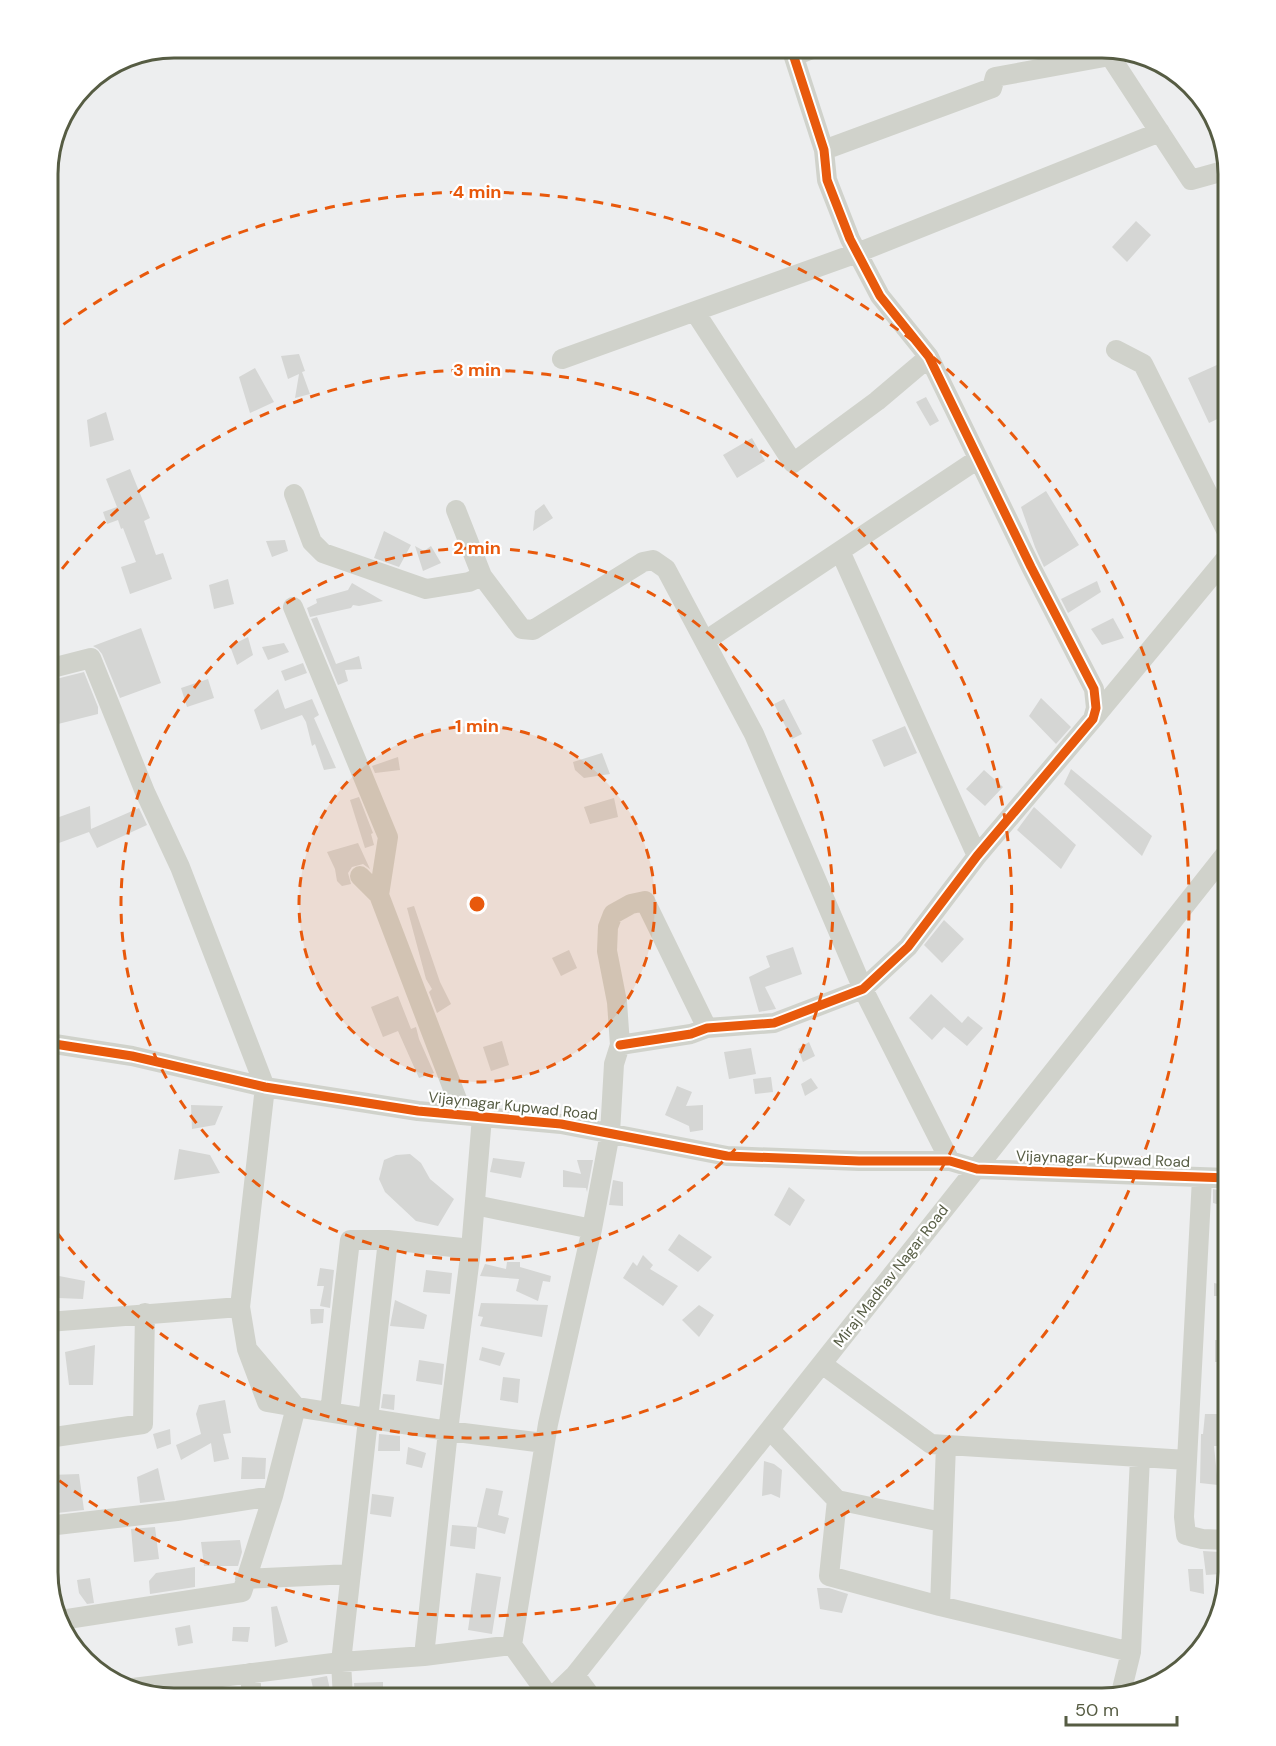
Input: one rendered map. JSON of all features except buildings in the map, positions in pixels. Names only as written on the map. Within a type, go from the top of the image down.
[{"type":"street","points":[[794,59],[824,150],[827,180],[857,253],[880,296],[929,357],[1030,567],[1094,689],[1096,708],[1093,719]]},
{"type":"street","points":[[824,150],[992,88],[994,77],[1077,59]]},
{"type":"street","points":[[1114,60],[1191,180],[1218,173]]},
{"type":"street","points":[[562,359],[857,253],[1160,132]]},
{"type":"street","points":[[695,312],[793,463],[877,401],[929,357]]},
{"type":"street","points":[[1116,350],[1143,364],[1218,514]]},
{"type":"street","points":[[705,641],[978,459]]},
{"type":"street","points":[[294,494],[312,542],[323,553],[426,589],[470,582],[482,576]]},
{"type":"street","points":[[456,510],[482,576],[522,629],[533,630],[643,562],[653,560],[666,569],[754,734],[862,989],[950,1161]]},
{"type":"street","points":[[840,551],[977,856]]},
{"type":"street","points":[[620,1045],[691,1034],[707,1028],[774,1023],[862,989],[908,947],[977,856],[1218,568]]},
{"type":"street","points":[[293,607],[388,837],[379,895]]},
{"type":"street","points":[[59,666],[91,658],[145,792],[180,867],[265,1087],[240,1307],[247,1349],[267,1402],[448,1431],[544,1443]]},
{"type":"street","name":"Miraj Madhav Nagar Road","points":[[561,1687],[575,1675],[1218,864]]},
{"type":"street","points":[[360,876],[379,895],[473,1116],[475,1205],[424,1656]]},
{"type":"street","points":[[542,1687],[512,1645],[544,1443],[592,1229],[610,1133],[614,1064],[620,1045],[617,1002],[607,951],[608,927],[613,914],[631,904],[645,901],[707,1028]]},
{"type":"street","name":"Vijaynagar Kupwad Road","points":[[58,1045],[132,1056],[265,1087],[418,1111],[561,1124],[727,1156],[859,1161],[950,1161],[977,1168]]},
{"type":"street","name":"Vijaynagar-Kupwad Road","points":[[977,1168],[1218,1178]]},
{"type":"street","points":[[1202,1178],[1184,1517],[1186,1535],[1218,1540]]},
{"type":"street","points":[[475,1205],[592,1229]]},
{"type":"street","points":[[330,1412],[350,1240],[388,1240],[471,1249]]},
{"type":"street","points":[[342,1687],[341,1662],[388,1240]]},
{"type":"street","points":[[58,1321],[240,1307]]},
{"type":"street","points":[[58,1437],[143,1424],[145,1313]]},
{"type":"street","points":[[822,1364],[932,1444],[1187,1460]]},
{"type":"street","points":[[68,1619],[242,1592],[273,1496],[296,1407]]},
{"type":"street","points":[[770,1430],[837,1500],[942,1522]]},
{"type":"street","points":[[939,1606],[946,1445]]},
{"type":"street","points":[[1122,1686],[1131,1652],[1140,1457]]},
{"type":"street","points":[[58,1525],[177,1511],[273,1496]]},
{"type":"street","points":[[837,1500],[829,1576],[939,1606],[1131,1652]]},
{"type":"street","points":[[245,1579],[351,1574]]},
{"type":"street","points":[[154,1685],[341,1662],[424,1656],[512,1645]]},
{"type":"street","points":[[250,1673],[251,1687]]},
{"type":"street","points":[[575,1675],[584,1687]]},
{"type":"cycle path","points":[[620,1045],[691,1034],[707,1028],[774,1023],[863,989],[908,947],[977,856],[1093,719],[1096,708],[1094,689],[1031,567],[929,357],[880,296],[850,239],[827,180],[824,150],[794,59]]},
{"type":"cycle path","points":[[58,1045],[132,1056],[265,1087],[418,1111],[561,1124],[727,1156],[859,1161],[950,1161],[977,1169],[1218,1178]]}]
